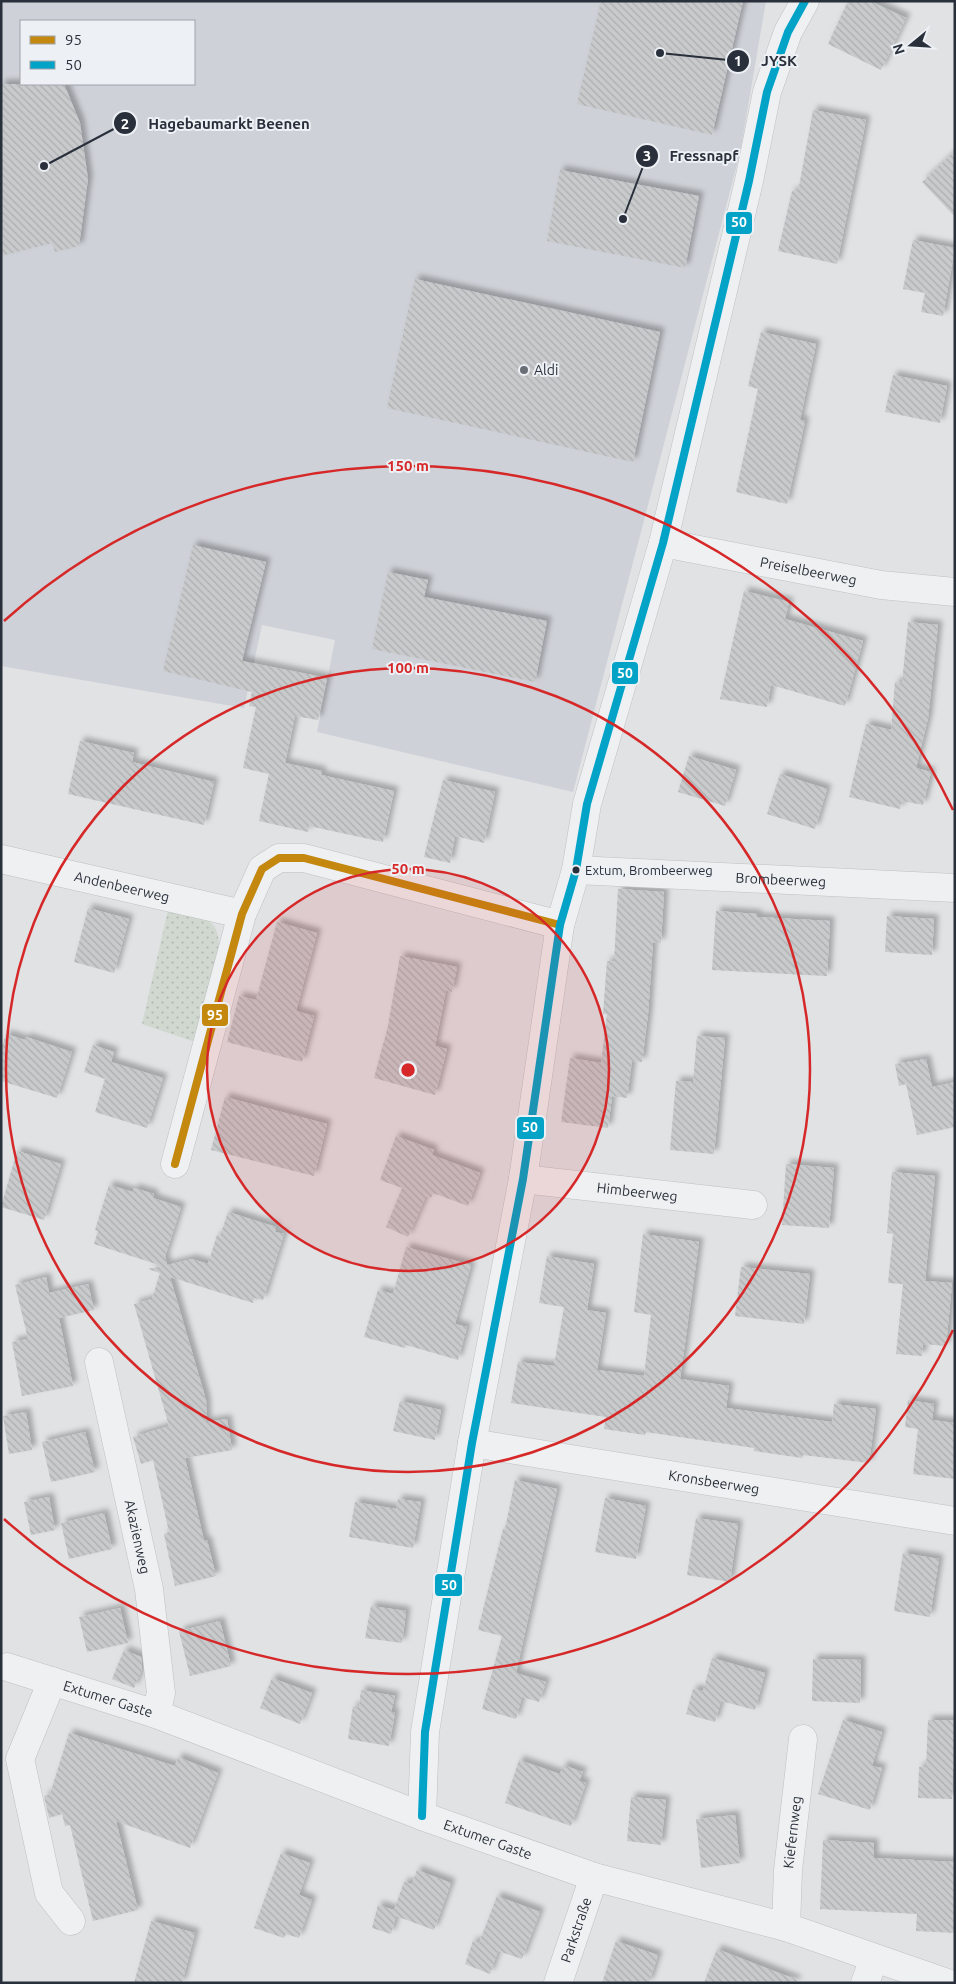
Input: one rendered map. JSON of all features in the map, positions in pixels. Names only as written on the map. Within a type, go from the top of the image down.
[{"type":"street","points":[[422,1816],[425,1732],[472,1443],[523,1179],[560,925],[576,870],[587,804],[663,543],[749,181],[767,92],[788,32],[805,1]]},
{"type":"street","name":"Preiselbeerweg","points":[[663,543],[881,585],[955,592]]},
{"type":"street","points":[[175,1164],[242,914],[262,869],[279,858],[304,858],[560,925]]},
{"type":"street","name":"Andenbeerweg","points":[[1,859],[242,914]]},
{"type":"street","name":"Brombeerweg","points":[[576,870],[955,888]]},
{"type":"street","name":"Himbeerweg","points":[[523,1179],[753,1204]]},
{"type":"street","name":"Akazienweg","points":[[99,1362],[149,1589],[161,1692],[156,1714]]},
{"type":"street","name":"Kronsbeerweg","points":[[472,1443],[955,1521]]},
{"type":"street","name":"Extumer Gaste","points":[[6,1667],[156,1714],[422,1816],[594,1877],[786,1927],[869,1971],[946,1983]]},
{"type":"street","points":[[52,1681],[20,1759],[49,1893],[71,1921]]},
{"type":"street","name":"Kiefernweg","points":[[786,1927],[788,1870],[804,1739]]},
{"type":"street","name":"Parkstraße","points":[[558,1983],[594,1877]]},
{"type":"shaded area","points":[[1,1],[766,1],[740,153],[573,792],[317,732],[335,640],[262,625],[244,708],[1,666]]},
{"type":"shaded area","points":[[168,910],[206,919],[212,923],[219,939],[219,951],[195,1042],[142,1024]]},
{"type":"building","points":[[601,1],[743,1],[712,135],[577,104]]},
{"type":"building","points":[[848,1],[870,1],[906,18],[881,70],[828,44]]},
{"type":"building","points":[[1,84],[64,85],[80,123],[88,179],[79,246],[55,252],[52,243],[1,256]]},
{"type":"building","points":[[813,110],[866,120],[837,264],[778,251],[792,191],[798,192]]},
{"type":"building","points":[[955,151],[955,217],[922,182]]},
{"type":"building","points":[[560,170],[699,196],[685,268],[547,241]]},
{"type":"building","points":[[913,240],[955,248],[943,316],[921,312],[925,293],[903,289]]},
{"type":"building","name":"Aldi","points":[[415,279],[660,332],[633,462],[387,408]]},
{"type":"building","points":[[761,332],[816,344],[800,420],[805,421],[787,504],[736,492],[758,389],[748,386]]},
{"type":"building","points":[[893,375],[947,386],[940,423],[885,412]]},
{"type":"building","points":[[193,545],[266,562],[242,661],[327,678],[318,720],[295,716],[285,763],[322,771],[321,775],[394,791],[383,842],[309,826],[308,832],[259,821],[269,774],[243,768],[256,707],[249,706],[252,692],[163,671]]},
{"type":"building","points":[[388,572],[428,580],[424,597],[547,621],[535,682],[372,649]]},
{"type":"building","points":[[744,591],[789,602],[785,619],[863,641],[845,706],[771,685],[767,707],[720,699]]},
{"type":"building","points":[[908,622],[938,625],[928,718],[916,768],[931,772],[923,805],[902,801],[900,809],[849,797],[866,724],[891,730],[895,682],[902,683]]},
{"type":"building","points":[[80,741],[134,753],[132,762],[214,782],[204,825],[68,794]]},
{"type":"building","points":[[689,756],[736,770],[725,806],[678,792]]},
{"type":"building","points":[[780,774],[827,789],[815,829],[767,814]]},
{"type":"building","points":[[443,780],[495,792],[484,843],[455,836],[450,863],[424,857]]},
{"type":"building","points":[[618,889],[664,892],[661,943],[653,942],[648,1014],[642,1062],[632,1061],[627,1098],[612,1096],[608,1128],[561,1122],[570,1058],[601,1063],[607,1014],[603,1014],[607,961],[614,962]]},
{"type":"building","points":[[88,908],[129,919],[114,973],[74,962]]},
{"type":"building","points":[[716,911],[757,914],[757,917],[830,921],[827,976],[712,970]]},
{"type":"building","points":[[887,916],[934,919],[932,955],[885,952]]},
{"type":"building","points":[[277,922],[317,933],[296,1011],[314,1016],[302,1062],[227,1042],[239,996],[256,1000]]},
{"type":"building","points":[[400,956],[457,967],[452,992],[446,990],[435,1046],[447,1049],[435,1095],[374,1078],[388,1026]]},
{"type":"building","points":[[6,1034],[25,1040],[26,1037],[72,1052],[57,1098],[1,1081],[1,1050]]},
{"type":"building","points":[[697,1036],[725,1038],[714,1154],[670,1150],[676,1081],[693,1082]]},
{"type":"building","points":[[93,1045],[114,1052],[111,1062],[163,1078],[147,1128],[95,1112],[105,1079],[84,1072]]},
{"type":"building","points":[[926,1059],[932,1087],[955,1082],[955,1127],[917,1135],[906,1084],[899,1086],[895,1064]]},
{"type":"building","points":[[225,1097],[327,1124],[314,1176],[211,1150]]},
{"type":"building","points":[[396,1136],[434,1150],[432,1155],[480,1173],[468,1206],[433,1193],[431,1198],[426,1196],[408,1237],[386,1227],[402,1188],[380,1180]]},
{"type":"building","points":[[17,1151],[61,1164],[44,1220],[1,1207]]},
{"type":"building","points":[[786,1164],[834,1168],[829,1228],[782,1225]]},
{"type":"building","points":[[892,1172],[935,1176],[925,1281],[952,1283],[946,1346],[923,1344],[922,1356],[896,1354],[903,1284],[888,1283],[893,1234],[887,1233]]},
{"type":"building","points":[[109,1185],[133,1192],[134,1188],[154,1194],[153,1198],[181,1207],[162,1266],[94,1244],[98,1231],[95,1230]]},
{"type":"building","points":[[228,1212],[276,1227],[275,1232],[284,1234],[263,1300],[254,1298],[253,1303],[170,1277],[206,1400],[207,1422],[227,1419],[232,1450],[185,1458],[204,1541],[207,1540],[216,1576],[175,1586],[164,1534],[169,1532],[153,1460],[141,1464],[133,1437],[169,1426],[134,1304],[152,1299],[160,1273],[148,1269],[162,1266],[165,1257],[167,1265],[192,1259],[208,1264],[217,1235],[220,1236]]},
{"type":"building","points":[[643,1234],[699,1242],[680,1379],[729,1386],[726,1408],[832,1422],[834,1404],[876,1409],[869,1463],[803,1455],[802,1458],[754,1451],[754,1448],[646,1432],[645,1435],[604,1429],[606,1417],[511,1403],[518,1362],[554,1366],[564,1307],[539,1303],[547,1256],[594,1264],[587,1310],[606,1313],[597,1370],[644,1376],[651,1315],[634,1312]]},
{"type":"building","points":[[406,1247],[471,1265],[455,1324],[467,1327],[458,1360],[406,1345],[405,1348],[364,1337],[378,1290],[393,1294]]},
{"type":"building","points":[[741,1267],[810,1274],[804,1324],[735,1316]]},
{"type":"building","points":[[46,1277],[49,1293],[88,1284],[94,1310],[59,1318],[73,1386],[22,1396],[12,1342],[28,1339],[15,1285]]},
{"type":"building","points":[[908,1400],[934,1404],[932,1420],[955,1423],[955,1479],[913,1474],[918,1429],[905,1427]]},
{"type":"building","points":[[400,1401],[441,1410],[435,1440],[393,1431]]},
{"type":"building","points":[[26,1412],[32,1450],[9,1454],[3,1416]]},
{"type":"building","points":[[85,1432],[95,1472],[51,1482],[42,1442]]},
{"type":"building","points":[[515,1480],[557,1489],[516,1673],[546,1682],[539,1702],[522,1697],[516,1719],[482,1709],[502,1636],[478,1630],[503,1529],[505,1529]]},
{"type":"building","points":[[49,1497],[55,1530],[31,1535],[24,1502]]},
{"type":"building","points":[[605,1498],[646,1506],[636,1559],[595,1552]]},
{"type":"building","points":[[398,1499],[421,1502],[413,1548],[349,1537],[355,1502],[396,1509]]},
{"type":"building","points":[[104,1513],[112,1549],[69,1559],[61,1523]]},
{"type":"building","points":[[696,1518],[738,1524],[730,1582],[687,1575]]},
{"type":"building","points":[[903,1553],[939,1559],[930,1617],[894,1611]]},
{"type":"building","points":[[371,1606],[406,1611],[402,1643],[365,1638]]},
{"type":"building","points":[[120,1608],[128,1643],[87,1652],[79,1617]]},
{"type":"building","points":[[220,1621],[231,1666],[190,1676],[179,1631]]},
{"type":"building","points":[[124,1650],[141,1657],[142,1669],[134,1688],[112,1679]]},
{"type":"building","points":[[712,1658],[765,1673],[755,1710],[721,1701],[715,1722],[686,1714],[693,1689],[703,1691]]},
{"type":"building","points":[[813,1659],[861,1660],[860,1703],[812,1701]]},
{"type":"building","points":[[272,1678],[312,1693],[300,1724],[260,1708]]},
{"type":"building","points":[[361,1690],[395,1696],[391,1712],[395,1713],[389,1746],[348,1739],[353,1706],[359,1707]]},
{"type":"building","points":[[843,1720],[882,1732],[872,1766],[882,1768],[870,1810],[818,1794]]},
{"type":"building","points":[[928,1720],[955,1720],[955,1769],[953,1769],[952,1799],[918,1798],[919,1767],[926,1767]]},
{"type":"building","points":[[69,1733],[175,1766],[178,1757],[218,1773],[190,1848],[116,1821],[138,1910],[93,1921],[70,1825],[65,1826],[62,1814],[49,1818],[44,1796],[50,1794]]},
{"type":"building","points":[[519,1760],[560,1774],[563,1765],[583,1772],[579,1781],[586,1783],[571,1826],[505,1803]]},
{"type":"building","points":[[631,1797],[666,1800],[661,1845],[627,1841]]},
{"type":"building","points":[[735,1815],[740,1863],[701,1868],[696,1819]]},
{"type":"building","points":[[823,1840],[874,1843],[874,1858],[955,1862],[955,1933],[916,1931],[917,1914],[820,1909]]},
{"type":"building","points":[[281,1853],[310,1863],[299,1895],[312,1900],[299,1938],[286,1934],[284,1938],[254,1928]]},
{"type":"building","points":[[417,1870],[451,1883],[434,1930],[396,1916],[391,1934],[372,1928],[378,1905],[394,1910],[404,1882],[412,1884]]},
{"type":"building","points":[[497,1896],[540,1912],[522,1959],[498,1951],[490,1974],[465,1964],[473,1941],[479,1943]]},
{"type":"building","points":[[151,1921],[195,1933],[182,1983],[134,1983]]},
{"type":"building","points":[[616,1941],[658,1955],[649,1983],[602,1983]]},
{"type":"building","points":[[717,1949],[797,1980],[796,1983],[704,1983]]},
{"type":"transit line","name":"50","points":[[422,1816],[425,1732],[472,1443],[523,1179],[560,925],[576,870],[587,804],[663,543],[749,181],[767,92],[788,32],[805,1]]},
{"type":"transit line","name":"95","points":[[175,1164],[242,914],[262,869],[279,858],[304,858],[560,925]]},
{"type":"place","name":"JYSK","points":[[660,53]]},
{"type":"place","name":"Hagebaumarkt Beenen","points":[[44,166]]},
{"type":"place","name":"Fressnapf","points":[[623,219]]},
{"type":"place","name":"Aldi","points":[[524,370]]},
{"type":"place","name":"Extum, Brombeerweg","points":[[576,870]]}]
